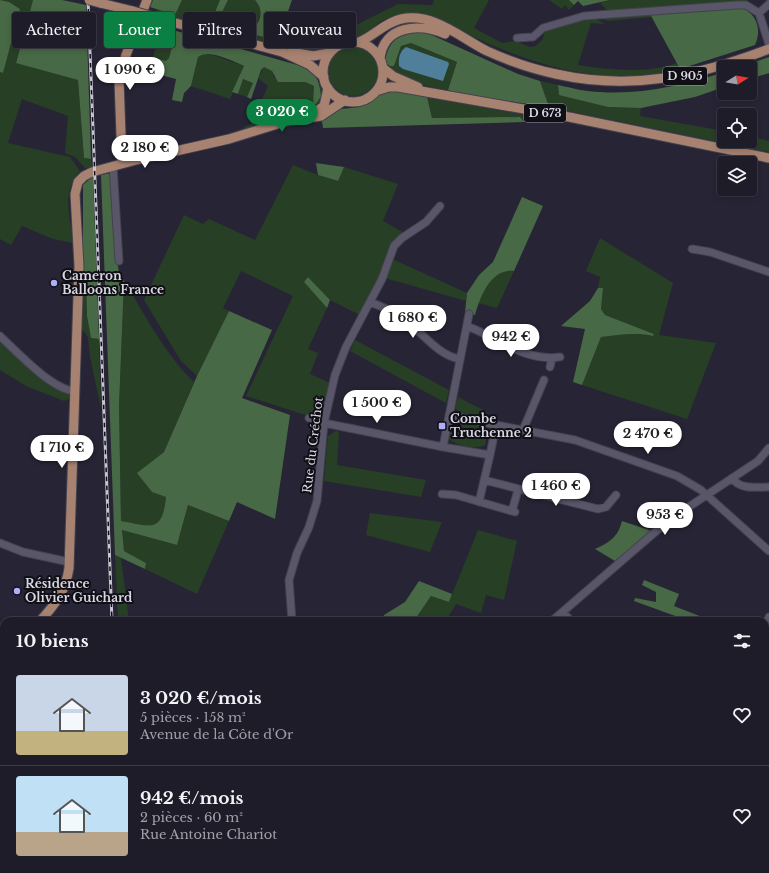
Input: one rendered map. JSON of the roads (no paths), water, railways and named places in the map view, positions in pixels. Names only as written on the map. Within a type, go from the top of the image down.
[{"type":"main road","points":[[89,0],[282,52],[313,56],[330,52],[346,43],[359,42],[370,47],[382,64],[382,80],[376,91],[364,100],[354,102],[337,97],[328,88],[324,77],[325,61],[330,52]]},
{"type":"main road","points":[[117,165],[119,80],[126,55],[148,0]]},
{"type":"main road","name":"D 905","points":[[359,42],[384,26],[402,19],[416,18],[435,23],[470,42],[507,59],[540,71],[577,78],[619,82],[660,80],[692,74],[734,63],[769,49]]},
{"type":"main road","name":"D 905","points":[[382,64],[382,49],[389,39],[399,32],[412,28],[428,27],[470,42]]},
{"type":"main road","points":[[282,52],[310,65],[324,77]]},
{"type":"main road","name":"D 673","points":[[382,64],[393,76],[436,94]]},
{"type":"main road","name":"D 673","points":[[376,91],[393,87],[436,94],[569,117],[769,158]]},
{"type":"main road","points":[[302,119],[322,109],[326,102],[328,88]]},
{"type":"main road","points":[[44,617],[62,593],[67,580],[69,562],[79,255],[74,194],[78,182],[84,176],[92,172],[117,165],[210,144],[287,121],[321,116],[345,100]]},
{"type":"street","points":[[758,13],[769,4]]},
{"type":"street","points":[[517,38],[533,37],[543,28],[570,19],[604,14],[746,5],[758,13],[769,44]]},
{"type":"street","points":[[117,165],[119,261]]},
{"type":"street","name":"Rue du Créchot","points":[[292,617],[289,580],[297,553],[309,527],[318,501],[324,423],[335,375],[346,347],[382,279],[394,246],[402,238],[426,222],[440,206]]},
{"type":"street","points":[[692,249],[710,252],[769,272]]},
{"type":"street","points":[[370,302],[399,315],[431,342],[452,357],[460,359]]},
{"type":"street","points":[[442,447],[469,314]]},
{"type":"street","points":[[467,326],[520,352],[533,356],[556,358],[550,367]]},
{"type":"street","points":[[0,336],[48,378],[64,388],[75,391]]},
{"type":"street","points":[[524,430],[544,380]]},
{"type":"street","points":[[449,415],[575,440],[654,467],[686,481],[706,495],[769,551]]},
{"type":"street","points":[[309,418],[324,423],[442,447],[490,455]]},
{"type":"street","points":[[479,502],[496,425]]},
{"type":"street","points":[[557,617],[663,525],[761,458],[769,448]]},
{"type":"street","points":[[732,478],[741,486],[769,487]]},
{"type":"street","points":[[484,480],[518,490],[598,509],[606,507],[616,495]]},
{"type":"street","points":[[758,487],[769,493]]},
{"type":"street","points":[[442,494],[456,495],[514,511],[518,490]]},
{"type":"street","points":[[0,543],[22,552],[69,562]]},
{"type":"street","points":[[563,612],[567,617]]},
{"type":"water","points":[[406,47],[448,62],[449,64],[443,81],[403,69],[399,66],[400,55]]},
{"type":"railway","points":[[88,0],[112,617]]},
{"type":"place","name":"Cameron Balloons France","points":[[54,283]]},
{"type":"place","name":"Combe Truchenne 2","points":[[442,426]]},
{"type":"place","name":"Résidence Olivier Guichard","points":[[17,591]]}]
